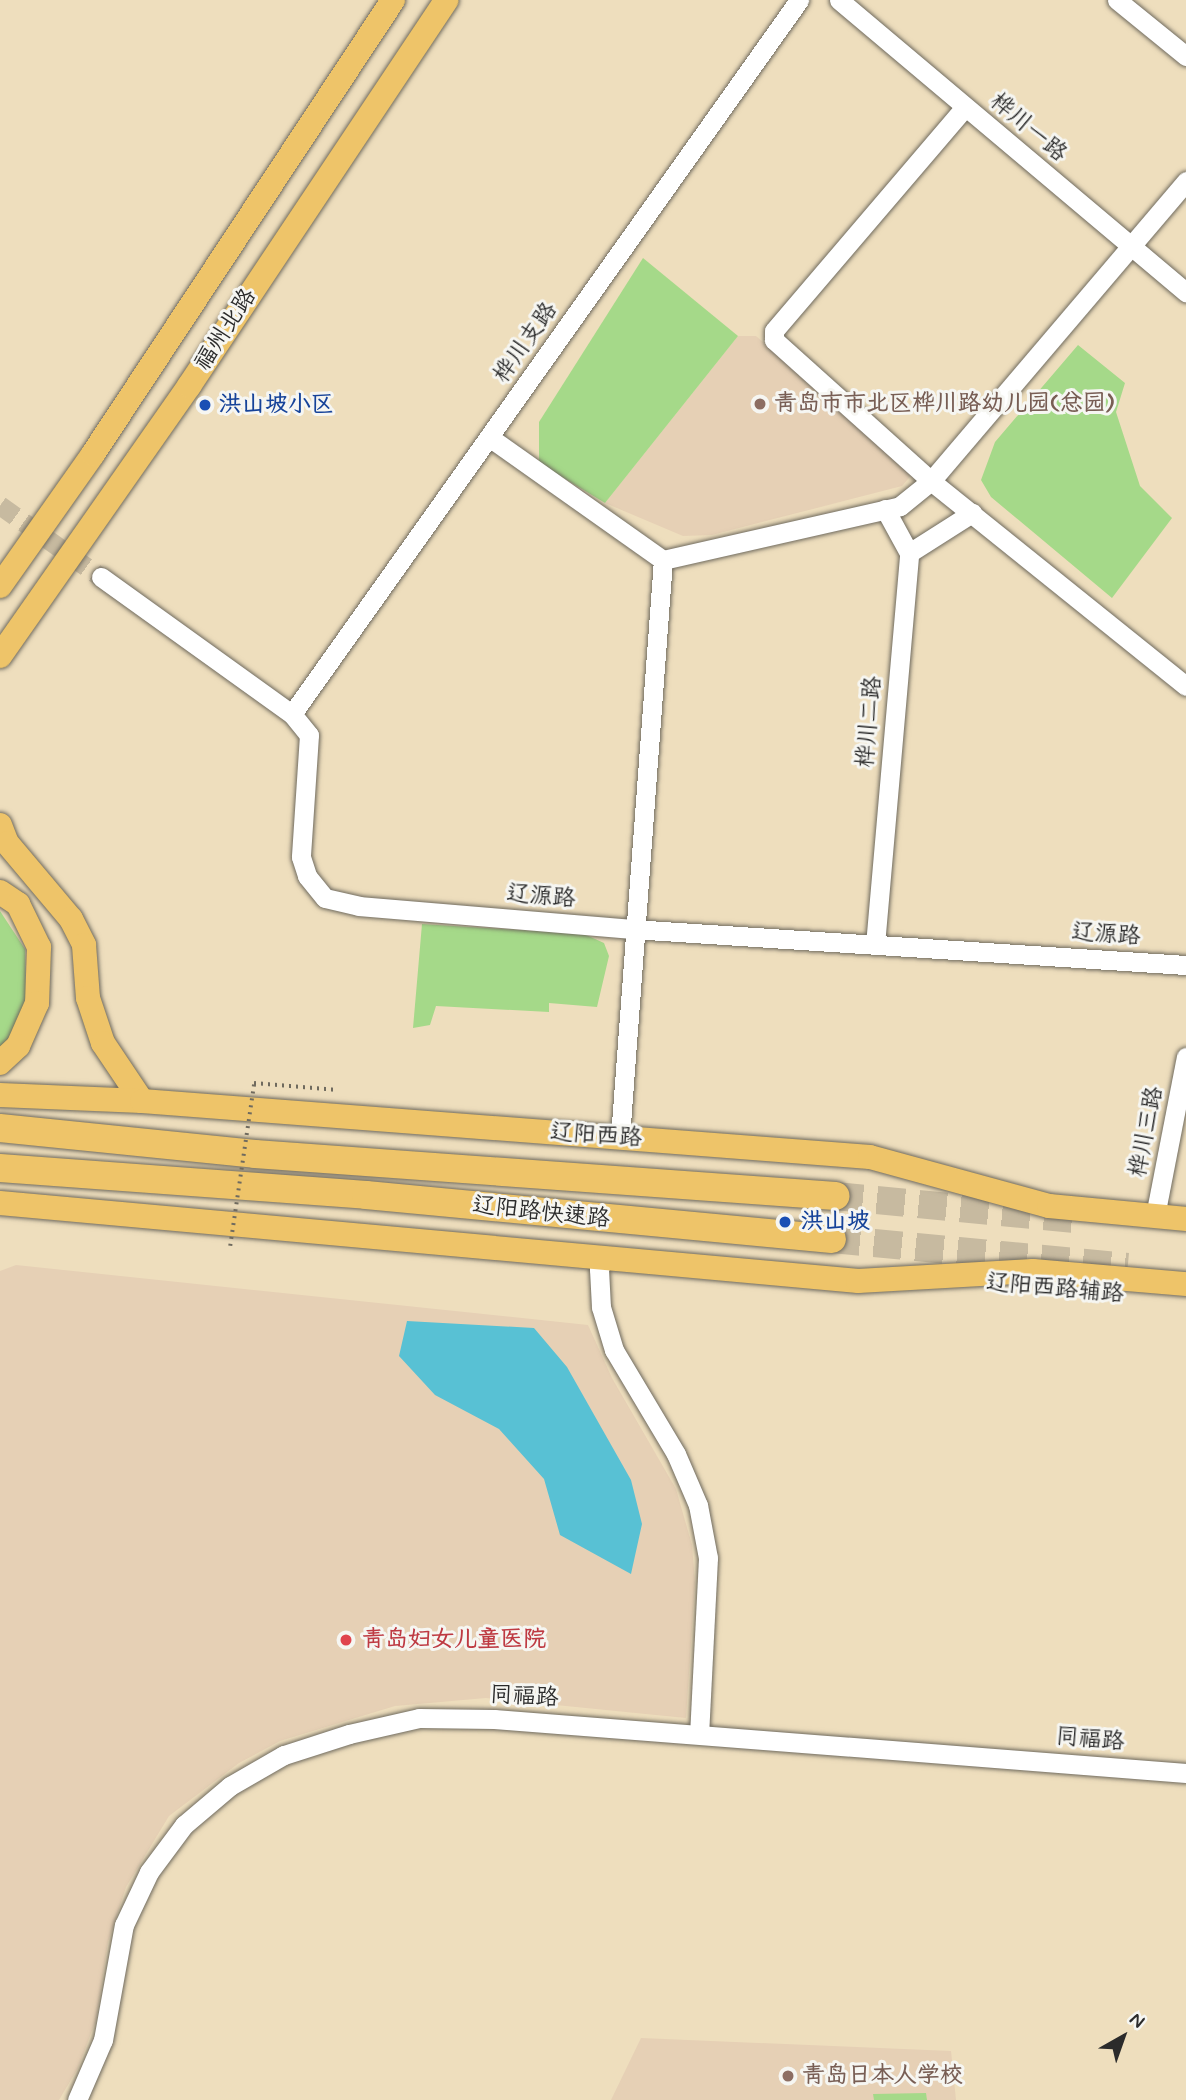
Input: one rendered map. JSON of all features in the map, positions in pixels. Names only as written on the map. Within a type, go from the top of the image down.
[{"type":"highway","name":"辽阳路快速路","points":[[0,1128],[255,1154],[835,1196]]},
{"type":"highway","name":"辽阳路快速路","points":[[0,1168],[250,1189],[366,1195],[832,1240]]},
{"type":"main road","name":"福州北路","points":[[0,586],[93,454],[393,0]]},
{"type":"main road","name":"福州北路","points":[[0,657],[189,386],[446,0]]},
{"type":"main road","points":[[0,825],[7,843],[71,919],[84,945],[88,998],[103,1043],[142,1101]]},
{"type":"main road","points":[[0,892],[18,904],[39,947],[37,1003],[18,1046],[0,1063]]},
{"type":"main road","name":"辽阳西路","points":[[0,1095],[142,1101],[870,1157],[1049,1206],[1186,1219]]},
{"type":"main road","points":[[0,1203],[859,1280],[1033,1271],[1186,1284]]},
{"type":"main road","name":"辽阳西路辅路","points":[[923,1277],[1186,1300]]},
{"type":"street","name":"桦川支路","points":[[292,714],[799,0]]},
{"type":"street","name":"桦川一路","points":[[839,0],[1186,292]]},
{"type":"street","points":[[1117,0],[1186,56]]},
{"type":"street","points":[[965,107],[774,331],[774,340],[931,481],[1186,686]]},
{"type":"street","points":[[489,437],[663,559],[900,506],[931,481],[1186,181]]},
{"type":"street","points":[[885,509],[909,553],[972,513]]},
{"type":"street","name":"桦川二路","points":[[875,945],[909,553]]},
{"type":"street","points":[[620,1137],[632,929],[663,559]]},
{"type":"street","name":"辽源路","points":[[101,577],[292,714],[309,735],[301,857],[307,876],[325,898],[359,906],[632,929],[1186,965]]},
{"type":"street","name":"桦川三路","points":[[1155,1216],[1186,1057]]},
{"type":"street","points":[[604,1256],[599,1269],[601,1307],[614,1350],[676,1454],[698,1505],[708,1558],[699,1733]]},
{"type":"street","name":"同福路","points":[[77,2100],[103,2040],[124,1925],[149,1872],[184,1825],[230,1786],[284,1755],[419,1718],[699,1733],[1186,1773]]},
{"type":"path","points":[[230,1246],[254,1083],[338,1090]]},
{"type":"shaded area","name":"青岛市市北区桦川路幼儿园(总园)","points":[[738,336],[756,336],[914,472],[902,486],[712,535],[683,536],[605,503]]},
{"type":"shaded area","name":"青岛妇女儿童医院","points":[[16,1265],[588,1325],[612,1378],[676,1489],[692,1545],[695,1582],[686,1718],[486,1698],[395,1706],[280,1741],[239,1763],[169,1816],[126,1887],[108,1942],[96,2020],[78,2068],[59,2100],[0,2100],[0,1271]]},
{"type":"shaded area","name":"青岛日本人学校","points":[[641,2038],[951,2051],[956,2100],[611,2100]]},
{"type":"green space","points":[[643,258],[738,336],[605,503],[539,463],[539,422]]},
{"type":"green space","points":[[1078,345],[1125,383],[1116,412],[1140,486],[1172,518],[1112,598],[991,497],[981,480],[995,442]]},
{"type":"green space","points":[[0,911],[25,949],[26,999],[10,1040],[0,1050]]},
{"type":"green space","points":[[422,924],[584,934],[604,943],[609,956],[597,1007],[549,1003],[549,1012],[436,1006],[430,1025],[413,1028]]},
{"type":"green space","points":[[926,2093],[927,2100],[874,2100],[873,2094]]},
{"type":"water","points":[[407,1321],[534,1328],[567,1367],[631,1480],[642,1524],[631,1574],[560,1535],[544,1479],[499,1429],[435,1395],[399,1356]]},
{"type":"tunnel","points":[[0,505],[101,577]]},
{"type":"tunnel","points":[[835,1196],[1075,1219]]},
{"type":"tunnel","points":[[832,1239],[1128,1267]]},
{"type":"place","name":"青岛市市北区桦川路幼儿园(总园)","points":[[760,404]]},
{"type":"place","name":"洪山坡小区","points":[[205,405]]},
{"type":"place","name":"洪山坡","points":[[785,1222]]},
{"type":"place","name":"青岛妇女儿童医院","points":[[346,1640]]},
{"type":"place","name":"青岛日本人学校","points":[[788,2076]]}]
